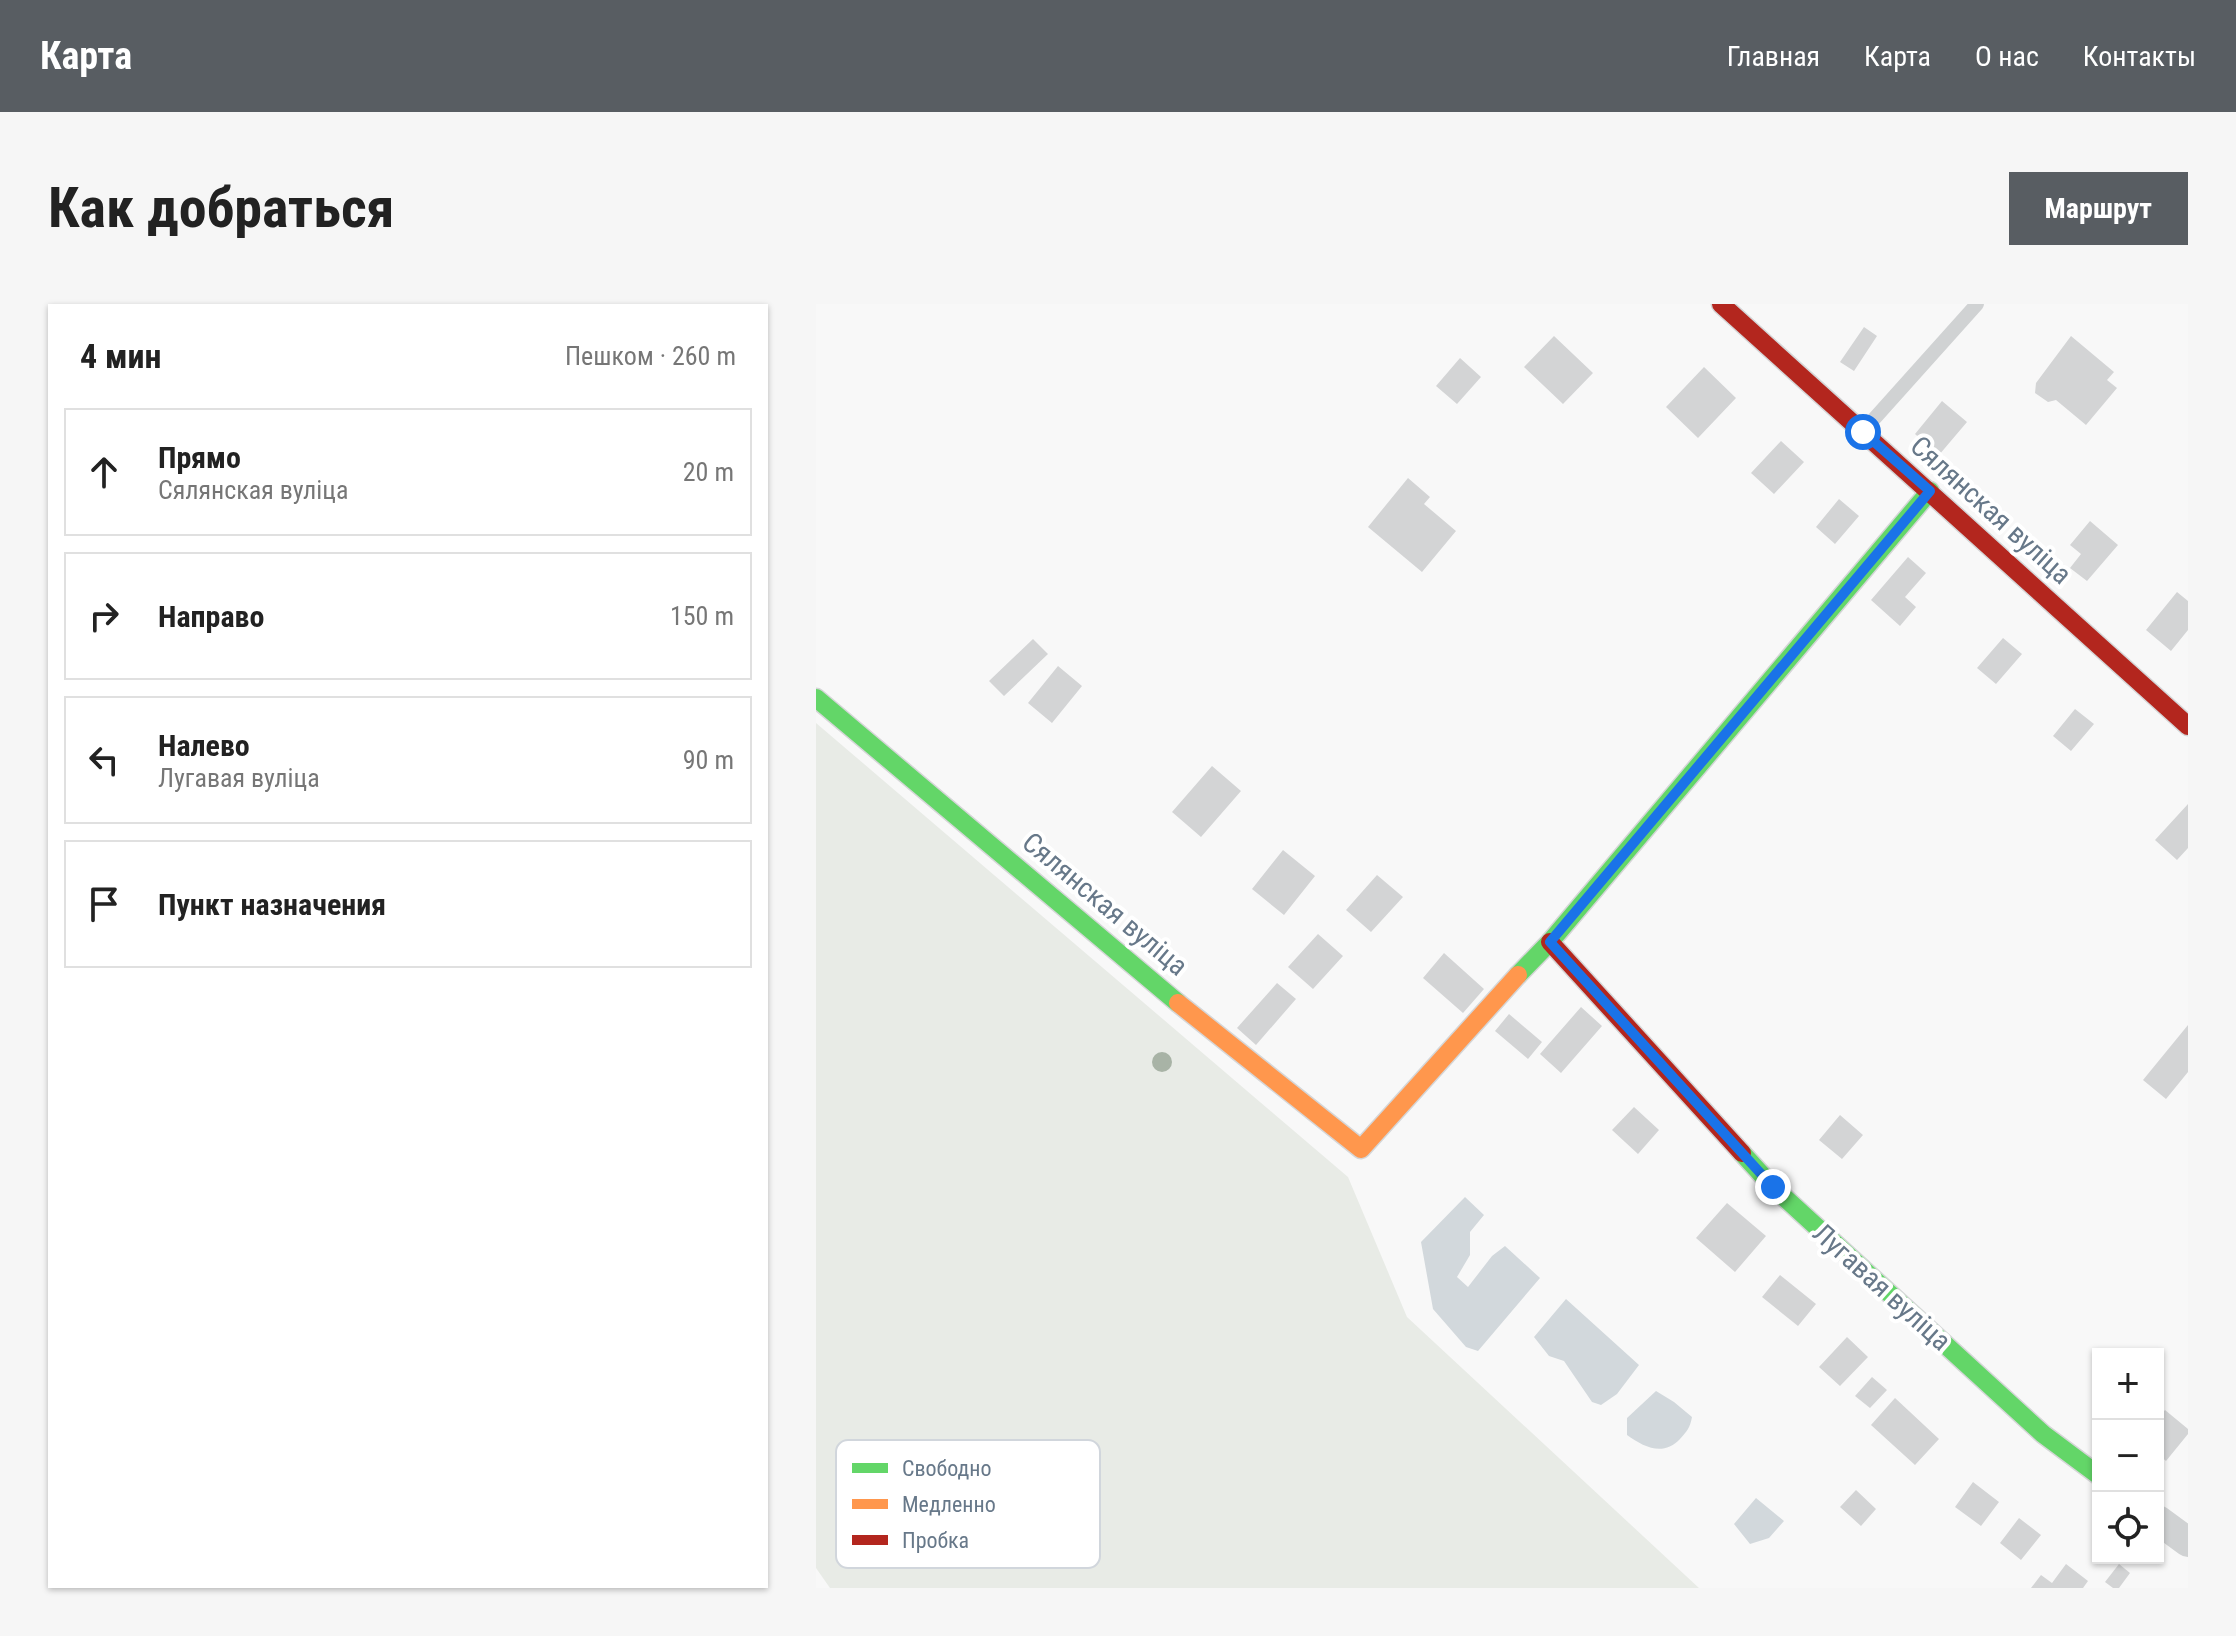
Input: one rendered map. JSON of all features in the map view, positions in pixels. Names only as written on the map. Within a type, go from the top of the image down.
[{"type":"street","name":"Сялянская вуліца","points":[[1721,304],[2188,726]]},
{"type":"street","points":[[1550,942],[1930,491]]},
{"type":"street","name":"Сялянская вуліца","points":[[816,698],[1149,980],[1361,1149],[1550,942]]},
{"type":"street","name":"Лугавая вуліца","points":[[1550,942],[1773,1187],[2043,1434],[2092,1471]]},
{"type":"street","points":[[2164,1524],[2188,1542]]},
{"type":"lane","points":[[1863,432],[1977,304]]},
{"type":"shaded area","points":[[816,723],[1348,1177],[1407,1317],[1699,1588],[830,1588],[816,1568]]},
{"type":"shaded area","points":[[1465,1197],[1484,1215],[1470,1232],[1470,1255],[1457,1277],[1468,1287],[1492,1256],[1505,1246],[1540,1278],[1478,1351],[1466,1347],[1433,1309],[1421,1242]]},
{"type":"shaded area","points":[[1566,1299],[1639,1365],[1617,1394],[1601,1405],[1592,1402],[1564,1361],[1549,1356],[1534,1337]]},
{"type":"shaded area","points":[[1656,1391],[1692,1417],[1680,1439],[1660,1449],[1627,1435],[1627,1418]]},
{"type":"shaded area","points":[[1756,1498],[1784,1521],[1769,1538],[1750,1544],[1734,1524]]},
{"type":"building","points":[[1864,327],[1877,336],[1854,371],[1840,362]]},
{"type":"building","points":[[1554,336],[1593,373],[1563,404],[1524,367]]},
{"type":"building","points":[[2071,336],[2114,372],[2107,380],[2117,388],[2086,425],[2056,400],[2048,402],[2035,393],[2036,383]]},
{"type":"building","points":[[1460,358],[1481,377],[1457,404],[1436,386]]},
{"type":"building","points":[[1704,367],[1736,398],[1698,438],[1666,407]]},
{"type":"building","points":[[1942,401],[1967,422],[1939,455],[1915,434]]},
{"type":"building","points":[[1781,441],[1804,462],[1774,494],[1751,473]]},
{"type":"building","points":[[1408,478],[1430,497],[1424,504],[1456,531],[1422,572],[1368,527]]},
{"type":"building","points":[[1839,499],[1859,516],[1835,544],[1816,527]]},
{"type":"building","points":[[2090,521],[2118,545],[2087,581],[2070,568],[2081,554],[2070,545]]},
{"type":"building","points":[[1908,557],[1926,573],[1905,597],[1916,607],[1900,626],[1871,600]]},
{"type":"building","points":[[2177,592],[2188,601],[2188,630],[2171,651],[2146,630]]},
{"type":"building","points":[[2003,638],[2022,654],[1996,684],[1977,668]]},
{"type":"building","points":[[1033,639],[1048,654],[1004,696],[989,681]]},
{"type":"building","points":[[1058,666],[1082,686],[1052,723],[1028,703]]},
{"type":"building","points":[[2075,709],[2094,724],[2071,751],[2053,736]]},
{"type":"building","points":[[1212,766],[1241,791],[1201,837],[1172,812]]},
{"type":"building","points":[[2188,804],[2188,848],[2177,860],[2155,840]]},
{"type":"building","points":[[1283,850],[1315,876],[1284,915],[1252,889]]},
{"type":"building","points":[[1377,875],[1403,897],[1371,932],[1346,910]]},
{"type":"building","points":[[1318,934],[1343,956],[1313,989],[1288,967]]},
{"type":"building","points":[[1444,953],[1484,989],[1463,1013],[1423,978]]},
{"type":"building","points":[[1277,983],[1296,999],[1256,1045],[1237,1028]]},
{"type":"building","points":[[1581,1007],[1602,1026],[1561,1073],[1540,1054]]},
{"type":"building","points":[[1509,1014],[1542,1042],[1528,1059],[1495,1031]]},
{"type":"building","points":[[2188,1025],[2188,1072],[2166,1099],[2143,1080]]},
{"type":"building","points":[[1634,1107],[1659,1130],[1638,1154],[1612,1130]]},
{"type":"building","points":[[1840,1115],[1863,1135],[1842,1159],[1819,1140]]},
{"type":"building","points":[[1727,1203],[1766,1236],[1735,1272],[1696,1238]]},
{"type":"building","points":[[1780,1275],[1816,1304],[1798,1326],[1762,1297]]},
{"type":"building","points":[[1847,1337],[1868,1357],[1840,1386],[1819,1367]]},
{"type":"building","points":[[1872,1377],[1887,1390],[1870,1408],[1855,1396]]},
{"type":"building","points":[[1895,1398],[1939,1439],[1915,1465],[1871,1425]]},
{"type":"building","points":[[2164,1411],[2188,1429],[2188,1434],[2166,1461],[2164,1459]]},
{"type":"building","points":[[1973,1482],[1999,1502],[1981,1526],[1955,1507]]},
{"type":"building","points":[[1856,1490],[1876,1509],[1861,1526],[1840,1507]]},
{"type":"building","points":[[2019,1518],[2041,1535],[2021,1560],[2000,1543]]},
{"type":"building","points":[[2066,1564],[2088,1581],[2083,1588],[2031,1588],[2041,1575],[2052,1583]]},
{"type":"building","points":[[2119,1564],[2130,1573],[2119,1588],[2105,1582]]},
{"type":"traffic: fast","points":[[1518,975],[1550,942],[1930,491]]},
{"type":"traffic: fast","points":[[816,698],[1178,1003]]},
{"type":"traffic: fast","points":[[1742,1153],[1773,1187],[2043,1434],[2092,1471]]},
{"type":"traffic: slow","points":[[1178,1003],[1361,1149],[1518,975]]},
{"type":"traffic: jam","points":[[1721,304],[2188,726]]},
{"type":"traffic: jam","points":[[1550,942],[1742,1153]]},
{"type":"route","points":[[1773,1187],[1550,942],[1930,491],[1863,432]]}]
